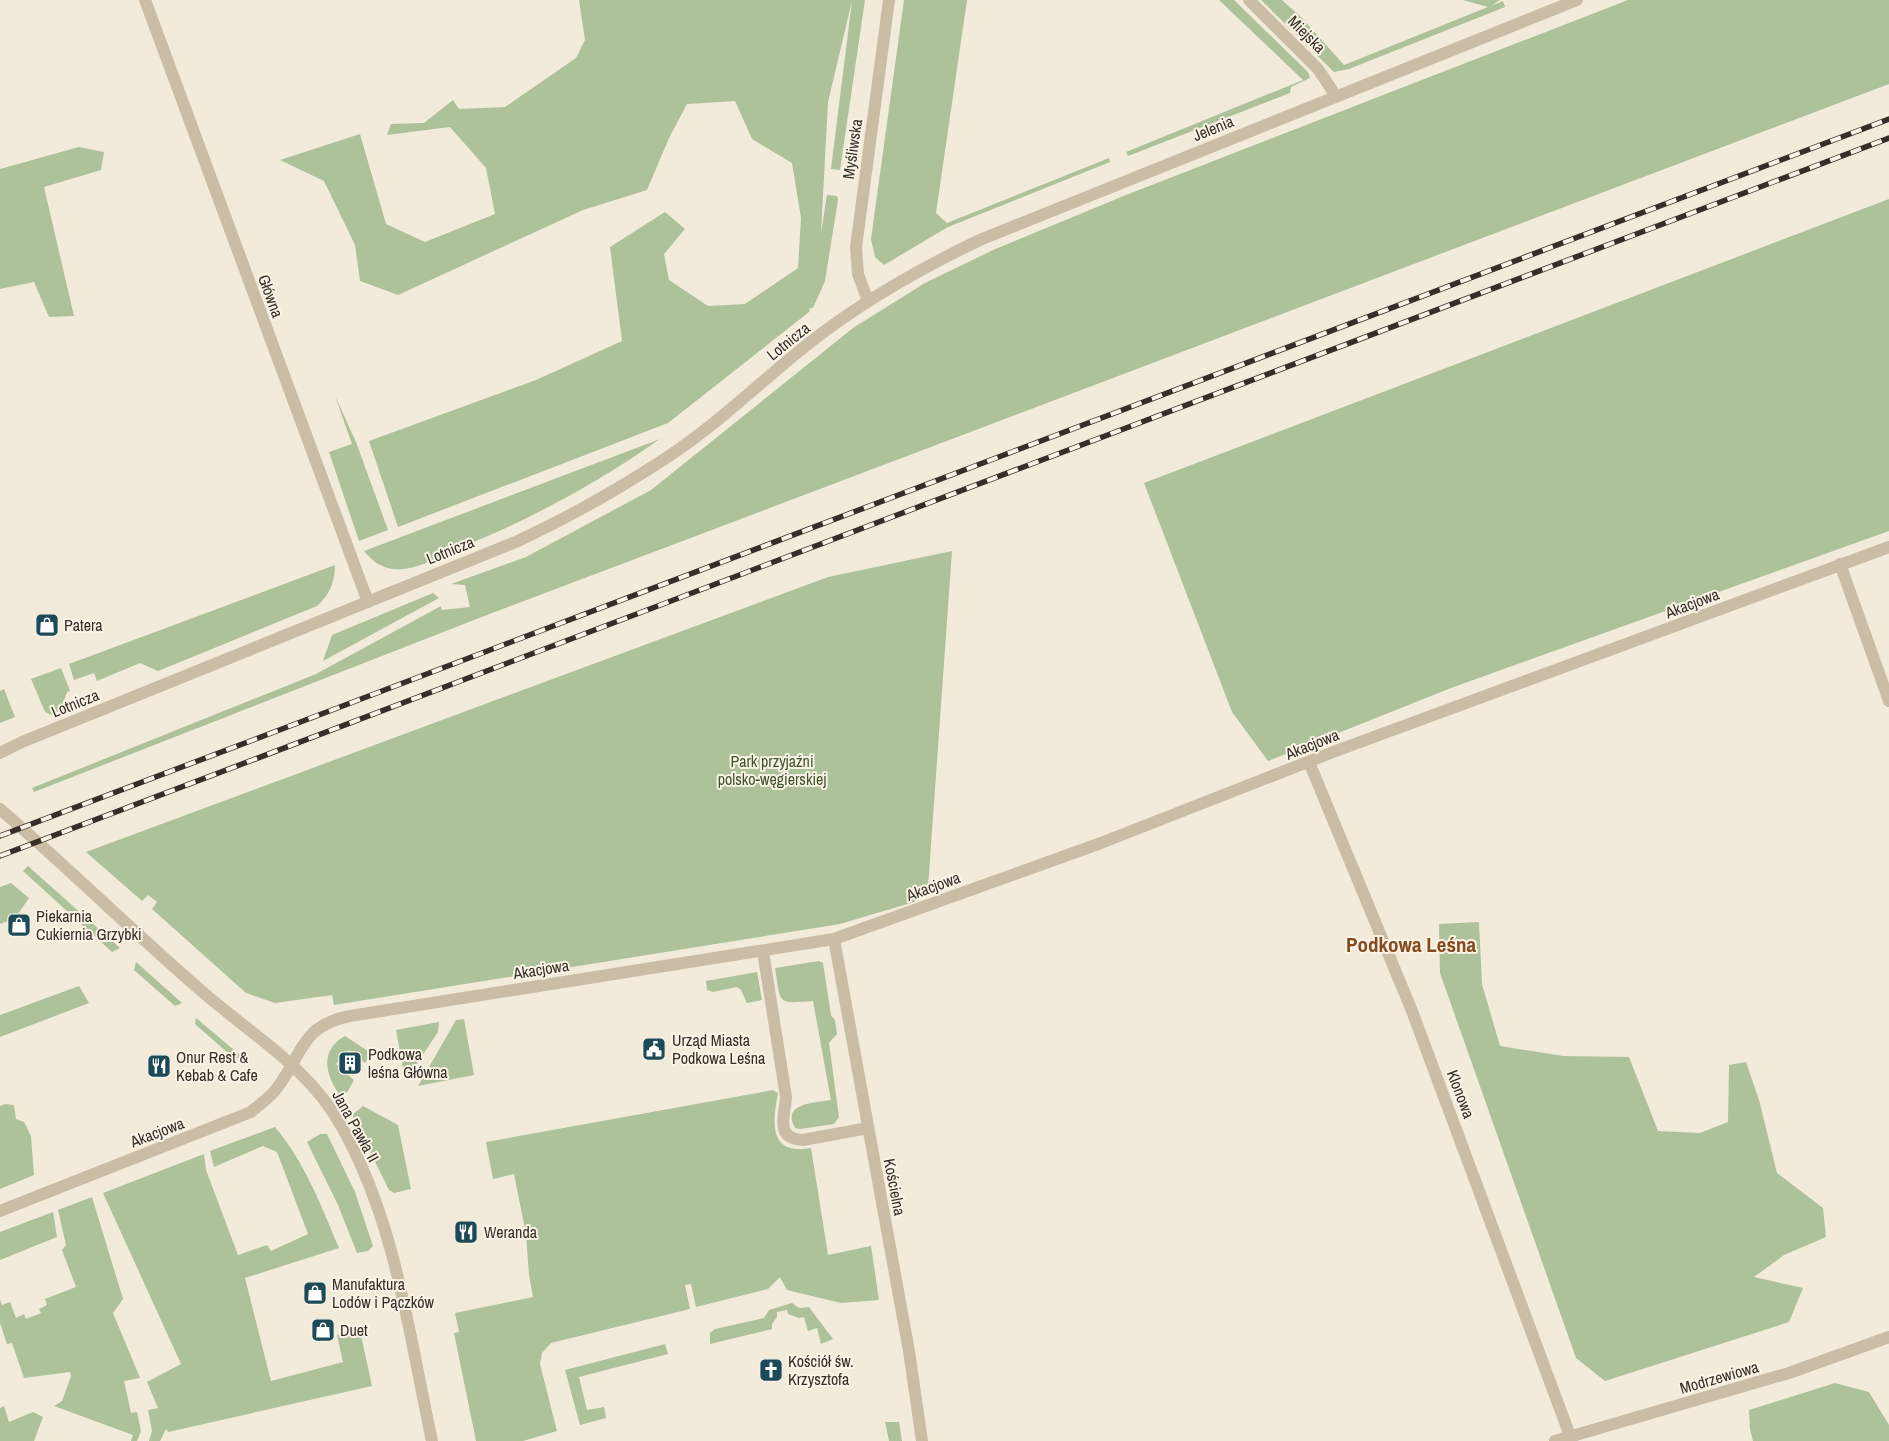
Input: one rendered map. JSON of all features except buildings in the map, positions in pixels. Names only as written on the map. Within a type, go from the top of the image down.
[{"type":"street","name":"Główna","points":[[145,0],[368,602]]},
{"type":"street","name":"Myśliwska","points":[[868,301],[858,274],[856,247],[889,0]]},
{"type":"street","name":"Miejska","points":[[1249,0],[1318,68],[1336,96]]},
{"type":"street","name":"Jelenia","points":[[868,301],[982,239],[1577,0]]},
{"type":"street","name":"Lotnicza","points":[[0,753],[22,742],[368,602],[553,524],[667,457],[809,344],[868,301]]},
{"type":"street","name":"Akacjowa","points":[[0,1211],[251,1112],[276,1091],[312,1032],[325,1023],[340,1018],[834,939],[1101,843],[1309,762],[1889,547]]},
{"type":"street","points":[[1840,564],[1889,701]]},
{"type":"street","name":"Klonowa","points":[[1309,762],[1412,1010],[1571,1439]]},
{"type":"street","name":"Jana Pawła II","points":[[0,809],[206,995],[292,1064],[316,1089],[342,1128],[381,1215],[392,1255],[432,1441]]},
{"type":"street","name":"Kościelna","points":[[834,939],[909,1351],[922,1441]]},
{"type":"street","points":[[763,951],[786,1097],[782,1119],[785,1131],[792,1138],[803,1140],[868,1128]]},
{"type":"street","name":"Modrzewiowa","points":[[1555,1441],[1571,1439],[1789,1373],[1889,1337]]},
{"type":"green space","points":[[579,0],[865,0],[840,170],[831,169],[852,1],[828,102],[821,233],[827,195],[837,196],[838,200],[825,281],[813,308],[810,308],[809,312],[668,423],[398,527],[369,441],[536,380],[622,341],[610,247],[665,212],[685,229],[664,254],[669,280],[708,306],[745,304],[798,268],[801,218],[792,163],[752,139],[735,101],[687,104],[669,138],[647,190],[583,210],[398,295],[360,281],[355,245],[324,181],[280,160],[360,134],[386,224],[425,242],[495,214],[486,168],[450,127],[387,135],[391,124],[424,123],[453,100],[459,109],[505,107],[576,58],[585,40]]},
{"type":"green space","points":[[904,0],[967,0],[936,213],[947,223],[1109,158],[1110,162],[948,227],[884,265],[875,257],[871,239]]},
{"type":"green space","points":[[1219,0],[1234,0],[1308,72],[1310,78],[1291,87],[1290,93],[1128,156],[1126,152],[1303,80]]},
{"type":"green space","points":[[1261,0],[1282,0],[1302,18],[1344,65],[1488,7],[1463,0],[1500,0],[1491,6],[1503,1],[1505,7],[1349,69],[1334,72]]},
{"type":"green space","points":[[1628,0],[1889,0],[1889,84],[474,620],[34,792],[32,788],[316,674],[441,606],[442,610],[470,607],[465,585],[451,584],[526,557],[651,490],[853,328],[925,283],[993,250],[1126,195]]},
{"type":"green space","points":[[79,147],[104,152],[101,170],[44,187],[74,316],[49,317],[34,282],[0,289],[0,169]]},
{"type":"green space","points":[[1889,199],[1889,531],[1451,688],[1268,761],[1232,712],[1144,483]]},
{"type":"green space","points":[[335,396],[356,442],[388,530],[359,541],[329,452],[352,444]]},
{"type":"green space","points":[[660,439],[562,500],[510,526],[425,564],[409,568],[392,569],[376,563],[364,551]]},
{"type":"green space","name":"Park przyjaźni polsko-węgierskiej","points":[[952,551],[928,887],[914,902],[840,924],[334,1005],[332,995],[275,1003],[246,993],[152,909],[157,902],[148,895],[142,901],[86,852],[828,577]]},
{"type":"green space","points":[[335,565],[334,577],[330,588],[325,598],[317,606],[158,671],[140,663],[97,681],[94,673],[74,680],[69,664]]},
{"type":"green space","points":[[433,593],[439,598],[323,661],[332,635]]},
{"type":"green space","points":[[61,668],[70,691],[67,692],[60,711],[51,715],[45,712],[31,679]]},
{"type":"green space","points":[[4,689],[15,717],[0,723],[0,691]]},
{"type":"green space","points":[[28,866],[120,948],[112,952],[23,871]]},
{"type":"green space","points":[[11,883],[29,898],[18,914],[21,916],[0,924],[0,887]]},
{"type":"green space","points":[[1479,922],[1482,984],[1500,1046],[1563,1056],[1629,1057],[1658,1131],[1700,1133],[1728,1122],[1729,1065],[1746,1062],[1759,1100],[1777,1173],[1823,1208],[1826,1237],[1784,1255],[1754,1277],[1803,1288],[1789,1322],[1605,1381],[1576,1358],[1440,973],[1439,924]]},
{"type":"green space","points":[[819,961],[823,963],[831,1015],[835,1020],[837,1034],[829,1043],[839,1117],[834,1124],[800,1129],[795,1128],[792,1120],[792,1114],[796,1109],[808,1104],[831,1100],[813,1001],[792,1002],[782,999],[778,989],[775,968]]},
{"type":"green space","points":[[136,962],[182,1003],[175,1006],[134,970]]},
{"type":"green space","points":[[757,972],[762,1000],[747,1003],[741,990],[737,987],[713,992],[707,990],[706,981]]},
{"type":"green space","points":[[79,986],[89,1003],[0,1037],[0,1015]]},
{"type":"green space","points":[[196,1018],[240,1055],[236,1060],[195,1024]]},
{"type":"green space","points":[[464,1019],[474,1075],[418,1086],[456,1020]]},
{"type":"green space","points":[[439,1022],[438,1032],[412,1071],[404,1073],[396,1030]]},
{"type":"green space","points":[[345,1036],[371,1053],[365,1063],[349,1050],[336,1064],[354,1080],[348,1091],[341,1097],[332,1081],[327,1064],[331,1049],[336,1042]]},
{"type":"green space","points":[[773,1090],[778,1093],[775,1124],[776,1134],[780,1141],[787,1147],[797,1149],[811,1148],[828,1255],[871,1246],[879,1300],[841,1303],[787,1290],[780,1277],[768,1289],[696,1307],[691,1284],[685,1285],[690,1309],[551,1343],[542,1353],[540,1364],[557,1431],[523,1441],[476,1441],[454,1333],[459,1332],[455,1313],[533,1297],[529,1275],[526,1234],[514,1174],[493,1179],[486,1142]]},
{"type":"green space","points":[[5,1104],[14,1105],[16,1119],[24,1122],[31,1136],[34,1175],[0,1189],[0,1106]]},
{"type":"green space","points":[[363,1106],[398,1125],[411,1189],[394,1193],[389,1190],[352,1115]]},
{"type":"green space","points":[[275,1127],[304,1170],[339,1248],[245,1278],[271,1381],[343,1362],[337,1335],[360,1331],[372,1386],[168,1432],[166,1429],[160,1441],[149,1441],[152,1431],[148,1410],[158,1408],[147,1382],[181,1364],[103,1193],[204,1154],[206,1170],[238,1255],[267,1245],[271,1251],[308,1234],[277,1152],[263,1146],[214,1167],[210,1151]]},
{"type":"green space","points":[[320,1134],[327,1134],[355,1192],[373,1246],[368,1251],[357,1253],[338,1205],[307,1142]]},
{"type":"green space","points":[[92,1197],[123,1299],[113,1313],[140,1378],[124,1381],[131,1413],[137,1412],[141,1431],[137,1441],[131,1441],[133,1435],[54,1406],[62,1401],[71,1376],[70,1372],[24,1378],[12,1343],[7,1344],[0,1323],[0,1299],[2,1305],[10,1302],[16,1318],[24,1314],[26,1319],[41,1313],[39,1309],[47,1305],[45,1299],[76,1287],[62,1250],[66,1245],[58,1210]]},
{"type":"green space","points":[[53,1212],[57,1237],[0,1260],[0,1232]]},
{"type":"green space","points":[[792,1303],[799,1308],[809,1307],[833,1339],[821,1344],[817,1328],[808,1331],[804,1317],[799,1318],[788,1314],[787,1310],[777,1312],[772,1329],[710,1344],[710,1333],[715,1329],[764,1318],[769,1310]]},
{"type":"green space","points":[[665,1344],[668,1354],[579,1377],[587,1410],[604,1407],[606,1418],[580,1425],[565,1370]]},
{"type":"green space","points":[[1835,1383],[1869,1392],[1889,1425],[1889,1441],[1753,1441],[1749,1410]]},
{"type":"green space","points":[[4,1406],[9,1422],[33,1412],[43,1417],[34,1441],[0,1441],[0,1408]]},
{"type":"green space","points":[[885,1422],[899,1422],[902,1441],[889,1441]]},
{"type":"railway","points":[[0,836],[1889,119]]},
{"type":"railway","points":[[0,856],[1889,138]]},
{"type":"place","name":"Patera","points":[[47,625]]},
{"type":"place","name":"Piekarnia Cukiernia Grzybki","points":[[19,925]]},
{"type":"place","name":"Urząd Miasta Podkowa Leśna","points":[[654,1049]]},
{"type":"place","name":"Podkowa leśna Główna","points":[[350,1063]]},
{"type":"place","name":"Onur Rest & Kebab & Cafe","points":[[159,1066]]},
{"type":"place","name":"Weranda","points":[[466,1232]]},
{"type":"place","name":"Manufaktura Lodów i Pączków","points":[[315,1293]]},
{"type":"place","name":"Duet","points":[[323,1330]]},
{"type":"place","name":"Kościół św. Krzysztofa","points":[[771,1370]]},
{"type":"district","name":"Podkowa Leśna","points":[[1411,945]]}]
